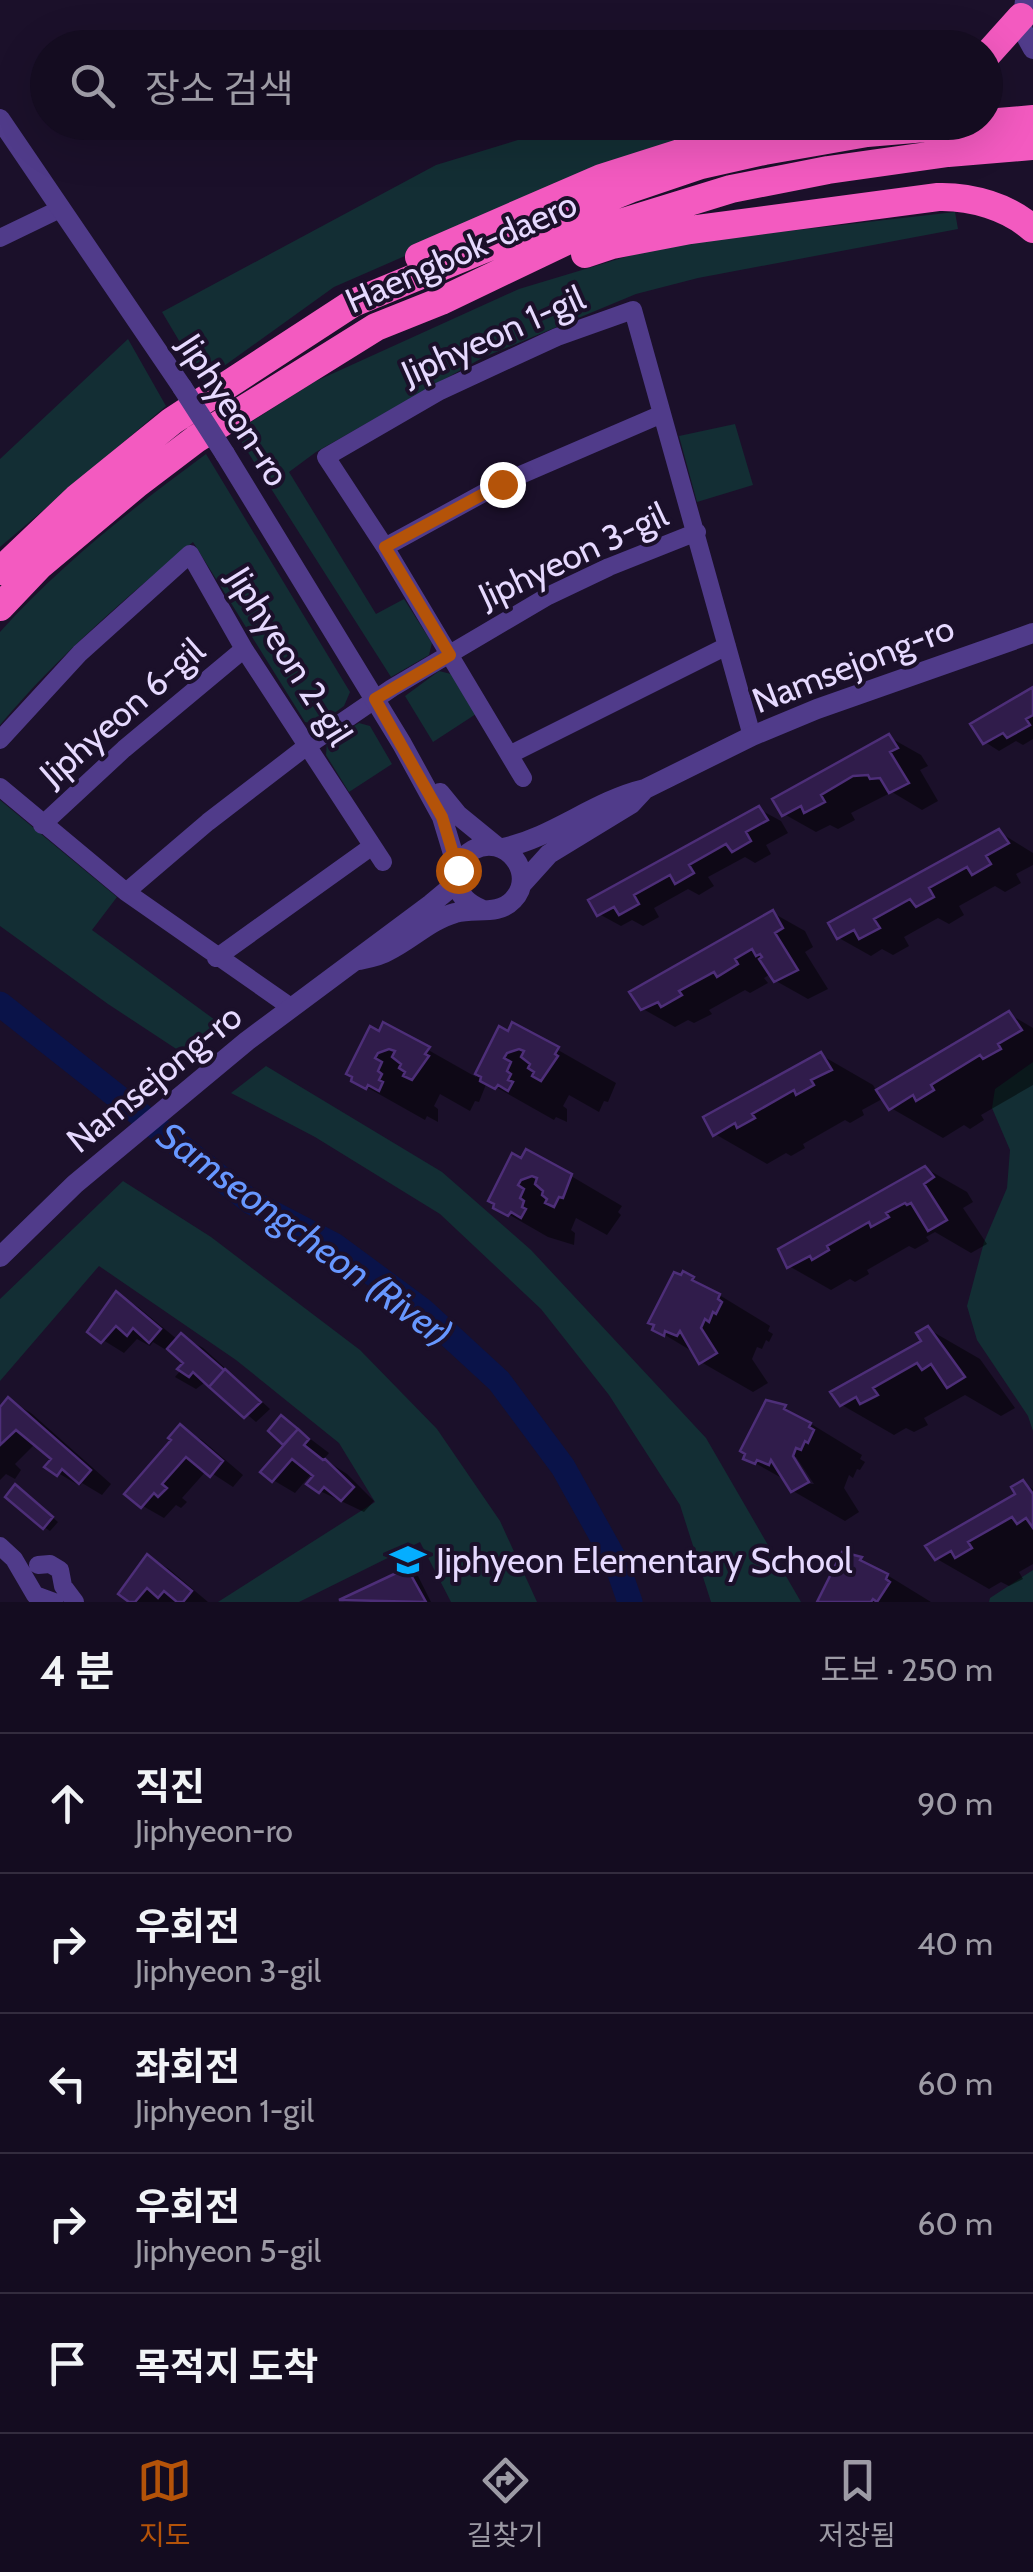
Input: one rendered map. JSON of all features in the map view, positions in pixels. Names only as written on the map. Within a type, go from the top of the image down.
[{"type":"highway","points":[[1003,34],[1024,6]]},
{"type":"highway","name":"Haengbok-daero","points":[[1003,123],[1033,120]]},
{"type":"highway","points":[[353,303],[418,258],[526,208],[601,178],[720,140]]},
{"type":"highway","name":"Haengbok-daero","points":[[0,571],[77,498],[172,421],[353,303],[630,189],[701,165],[828,140]]},
{"type":"highway","name":"Haengbok-daero","points":[[0,608],[39,566],[196,439],[376,326],[441,301],[575,238],[731,189],[828,170],[1033,146]]},
{"type":"highway","points":[[441,301],[612,245],[690,230],[938,197],[960,196],[982,202],[1033,229]]},
{"type":"street","points":[[1024,6],[1022,29],[1033,48]]},
{"type":"street","name":"Jiphyeon-ro","points":[[0,119],[182,387],[375,699],[442,817],[457,873]]},
{"type":"street","points":[[0,238],[60,209]]},
{"type":"street","name":"Jiphyeon 1-gil","points":[[523,778],[385,547],[326,457],[440,391],[557,337],[633,310],[752,736]]},
{"type":"street","points":[[385,547],[502,484],[662,414]]},
{"type":"street","name":"Jiphyeon 3-gil","points":[[126,892],[208,822],[375,699],[548,596],[697,532]]},
{"type":"street","name":"Jiphyeon 2-gil","points":[[0,740],[80,653],[190,554],[244,649],[383,862]]},
{"type":"street","name":"Namsejong-ro","points":[[500,847],[544,834],[616,796],[645,789],[752,736],[1033,633]]},
{"type":"street","points":[[510,754],[727,646]]},
{"type":"street","name":"Jiphyeon 6-gil","points":[[42,825],[124,749],[244,649]]},
{"type":"street","name":"Jiphyeon-ro","points":[[402,744],[458,815],[500,847]]},
{"type":"street","points":[[0,788],[126,892],[292,1008]]},
{"type":"street","name":"Namsejong-ro","points":[[521,886],[549,854],[631,804],[645,789]]},
{"type":"street","points":[[216,958],[371,847]]},
{"type":"street","points":[[500,847],[518,864],[521,886],[512,902],[503,908],[481,909],[463,897],[457,873],[465,856],[474,849],[500,847]]},
{"type":"street","name":"Namsejong-ro","points":[[0,1257],[75,1184],[292,1008],[359,960],[373,944],[449,889],[457,873]]},
{"type":"street","name":"Namsejong-ro","points":[[359,960],[386,953],[455,913],[481,909]]},
{"type":"street","points":[[0,1534],[33,1572],[35,1595],[74,1602]]},
{"type":"street","points":[[0,1546],[33,1572],[56,1566],[63,1575],[55,1596]]},
{"type":"green space","points":[[518,140],[692,140],[581,179],[334,287],[203,381],[162,312],[436,165]]},
{"type":"green space","points":[[955,212],[958,229],[698,278],[636,294],[482,358],[316,452],[289,472],[376,614],[404,599],[432,643],[429,655],[391,677],[235,432],[314,382],[519,289],[665,245]]},
{"type":"green space","points":[[128,339],[166,406],[0,547],[0,459]]},
{"type":"green space","points":[[735,424],[753,485],[697,502],[679,436]]},
{"type":"green space","points":[[206,454],[350,692],[344,706],[318,725],[305,722],[193,542],[92,629],[0,725],[0,632],[47,583],[99,538]]},
{"type":"green space","points":[[439,671],[451,674],[476,714],[433,742],[405,696]]},
{"type":"green space","points":[[359,723],[370,726],[392,764],[349,792],[326,755],[327,742]]},
{"type":"green space","points":[[0,800],[117,897],[92,930],[226,1028],[190,1058],[0,926]]},
{"type":"green space","points":[[1033,1062],[1033,1431],[1028,1416],[977,1340],[967,1306],[984,1242],[1007,1188],[1010,1150],[992,1108],[995,1089]]},
{"type":"green space","points":[[266,1066],[442,1172],[531,1250],[706,1438],[801,1602],[711,1602],[680,1505],[609,1395],[541,1309],[440,1214],[315,1137],[231,1093]]},
{"type":"green space","points":[[123,1181],[211,1237],[360,1350],[437,1429],[500,1521],[537,1602],[451,1602],[420,1542],[299,1602],[218,1602],[375,1502],[339,1443],[236,1360],[99,1266],[0,1381],[0,1299]]},
{"type":"green space","points":[[1033,1570],[1033,1602],[989,1602],[990,1598]]},
{"type":"building","points":[[1033,687],[1033,715],[1026,719],[1030,725],[1007,738],[1003,733],[983,744],[970,724]]},
{"type":"building","points":[[889,734],[898,748],[890,752],[909,783],[889,793],[880,778],[853,776],[821,795],[825,802],[804,813],[801,806],[782,816],[772,799]]},
{"type":"building","points":[[759,806],[768,820],[746,832],[751,841],[732,852],[726,844],[689,865],[694,873],[675,884],[670,875],[634,895],[639,904],[619,915],[614,907],[597,916],[588,900]]},
{"type":"building","points":[[999,829],[1009,843],[986,856],[991,864],[972,875],[967,867],[929,888],[934,897],[916,907],[910,899],[874,919],[880,928],[859,939],[854,930],[837,939],[828,923]]},
{"type":"building","points":[[773,910],[783,928],[775,933],[798,970],[774,982],[759,959],[760,954],[756,956],[752,949],[735,959],[738,964],[717,977],[714,972],[679,991],[682,995],[661,1007],[658,1002],[641,1010],[629,992]]},
{"type":"building","points":[[1009,1011],[1022,1030],[998,1044],[1001,1049],[983,1059],[980,1055],[931,1085],[934,1090],[916,1101],[913,1095],[889,1110],[876,1090]]},
{"type":"building","points":[[383,1022],[430,1047],[425,1054],[429,1056],[412,1080],[403,1076],[401,1064],[392,1057],[395,1051],[378,1053],[375,1058],[382,1062],[378,1071],[383,1082],[379,1091],[368,1085],[366,1089],[346,1074],[370,1026],[379,1031]]},
{"type":"building","points":[[512,1022],[559,1047],[555,1054],[558,1056],[541,1081],[532,1076],[530,1064],[521,1057],[524,1051],[507,1053],[504,1058],[511,1062],[508,1080],[513,1082],[508,1091],[498,1085],[495,1089],[475,1074],[499,1026],[508,1031]]},
{"type":"building","points":[[821,1052],[832,1070],[811,1080],[814,1085],[796,1095],[794,1090],[752,1114],[755,1118],[737,1128],[735,1123],[713,1136],[703,1117]]},
{"type":"building","points":[[526,1149],[572,1174],[563,1198],[559,1197],[554,1207],[545,1203],[543,1191],[535,1184],[537,1178],[521,1180],[518,1185],[524,1189],[520,1198],[526,1209],[521,1218],[511,1212],[508,1216],[488,1201],[512,1153],[521,1158]]},
{"type":"building","points":[[925,1166],[934,1177],[924,1184],[947,1220],[928,1231],[911,1203],[905,1203],[871,1227],[869,1222],[827,1246],[829,1250],[812,1260],[810,1256],[787,1268],[778,1249]]},
{"type":"building","points":[[683,1271],[720,1294],[718,1299],[722,1302],[701,1328],[717,1353],[699,1364],[680,1331],[677,1336],[665,1331],[664,1336],[648,1323],[674,1272],[681,1275]]},
{"type":"building","points":[[116,1291],[161,1329],[149,1343],[133,1328],[127,1336],[116,1326],[101,1343],[87,1332]]},
{"type":"building","points":[[928,1326],[965,1377],[947,1388],[931,1364],[922,1370],[917,1363],[873,1388],[878,1395],[860,1404],[856,1397],[840,1406],[830,1392],[921,1341],[916,1333]]},
{"type":"building","points":[[181,1333],[224,1370],[209,1387],[193,1372],[189,1377],[177,1369],[183,1363],[167,1349]]},
{"type":"building","points":[[225,1369],[261,1402],[244,1418],[209,1387]]},
{"type":"building","points":[[8,1397],[91,1470],[79,1484],[62,1469],[57,1476],[44,1467],[51,1459],[16,1430],[0,1445],[0,1407]]},
{"type":"building","points":[[766,1400],[786,1405],[784,1409],[811,1423],[809,1427],[814,1430],[808,1443],[805,1441],[801,1450],[796,1448],[793,1456],[809,1482],[791,1492],[771,1460],[769,1465],[757,1460],[755,1464],[743,1459],[745,1454],[740,1451]]},
{"type":"building","points":[[281,1415],[298,1429],[283,1445],[268,1431]]},
{"type":"building","points":[[180,1424],[223,1461],[210,1477],[186,1457],[162,1484],[167,1488],[158,1497],[154,1493],[141,1508],[124,1494]]},
{"type":"building","points":[[298,1429],[309,1439],[304,1445],[354,1487],[341,1501],[324,1487],[319,1493],[306,1484],[313,1476],[292,1459],[272,1482],[260,1472]]},
{"type":"building","points":[[1023,1480],[1033,1494],[1033,1528],[1026,1518],[1017,1524],[1012,1517],[968,1542],[972,1548],[955,1558],[951,1551],[935,1560],[925,1546],[1015,1494],[1011,1487]]},
{"type":"building","points":[[15,1484],[53,1517],[43,1529],[5,1497]]},
{"type":"building","points":[[842,1552],[862,1557],[860,1560],[888,1574],[886,1579],[890,1582],[877,1602],[817,1602]]},
{"type":"building","points":[[147,1554],[192,1591],[183,1602],[177,1602],[164,1591],[158,1598],[147,1588],[135,1602],[118,1594]]},
{"type":"building","points":[[407,1568],[426,1602],[339,1600]]},
{"type":"waterway","name":"Samseongcheon (River)","points":[[0,1004],[251,1202],[334,1245],[422,1310],[499,1381],[563,1467],[616,1562],[630,1602]]},
{"type":"place","name":"Jiphyeon Elementary School","points":[[408,1560]]},
{"type":"route","points":[[458,870],[442,817],[375,699],[450,655],[385,547],[502,484]]}]
